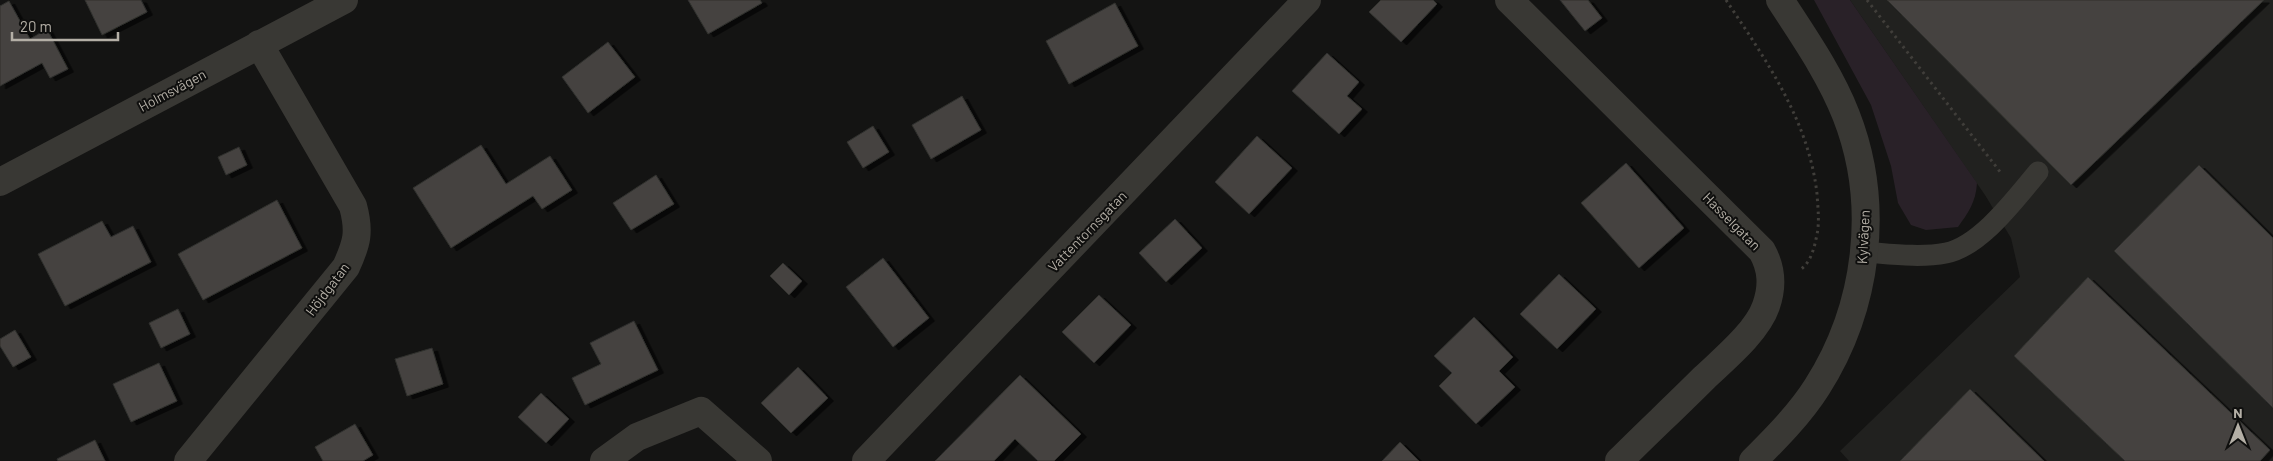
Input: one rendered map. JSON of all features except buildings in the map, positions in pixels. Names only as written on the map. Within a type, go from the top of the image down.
[{"type":"street","name":"Holmsvägen","points":[[0,182],[344,0]]},
{"type":"street","name":"Vattentornsgatan","points":[[866,461],[1307,0]]},
{"type":"street","name":"Hasselgatan","points":[[1509,0],[1762,251],[1770,265],[1771,283],[1766,307],[1753,328],[1731,352],[1619,461]]},
{"type":"street","name":"Kylvägen","points":[[1753,461],[1773,441],[1816,389],[1832,362],[1848,325],[1860,283],[1867,222],[1858,152],[1846,115],[1835,89],[1780,0]]},
{"type":"street","name":"Höjdgatan","points":[[188,461],[346,267],[355,248],[358,224],[353,206],[258,44]]},
{"type":"street","points":[[604,461],[637,438],[702,411],[758,461]]},
{"type":"lane","points":[[1865,252],[1915,255],[1947,253],[1970,244],[2018,196],[2038,172]]},
{"type":"path","points":[[1726,0],[1784,90],[1814,166],[1820,226],[1814,248],[1806,266],[1790,276],[1771,283]]},
{"type":"path","points":[[1867,0],[2018,196]]},
{"type":"shaded area","points":[[1814,0],[1850,0],[1977,183],[1973,202],[1958,227],[1926,230],[1911,225],[1898,203],[1891,166],[1871,105]]},
{"type":"shaded area","points":[[1850,0],[2273,0],[2273,461],[1849,461],[1840,451],[2020,277],[2011,238],[1985,195]]}]
